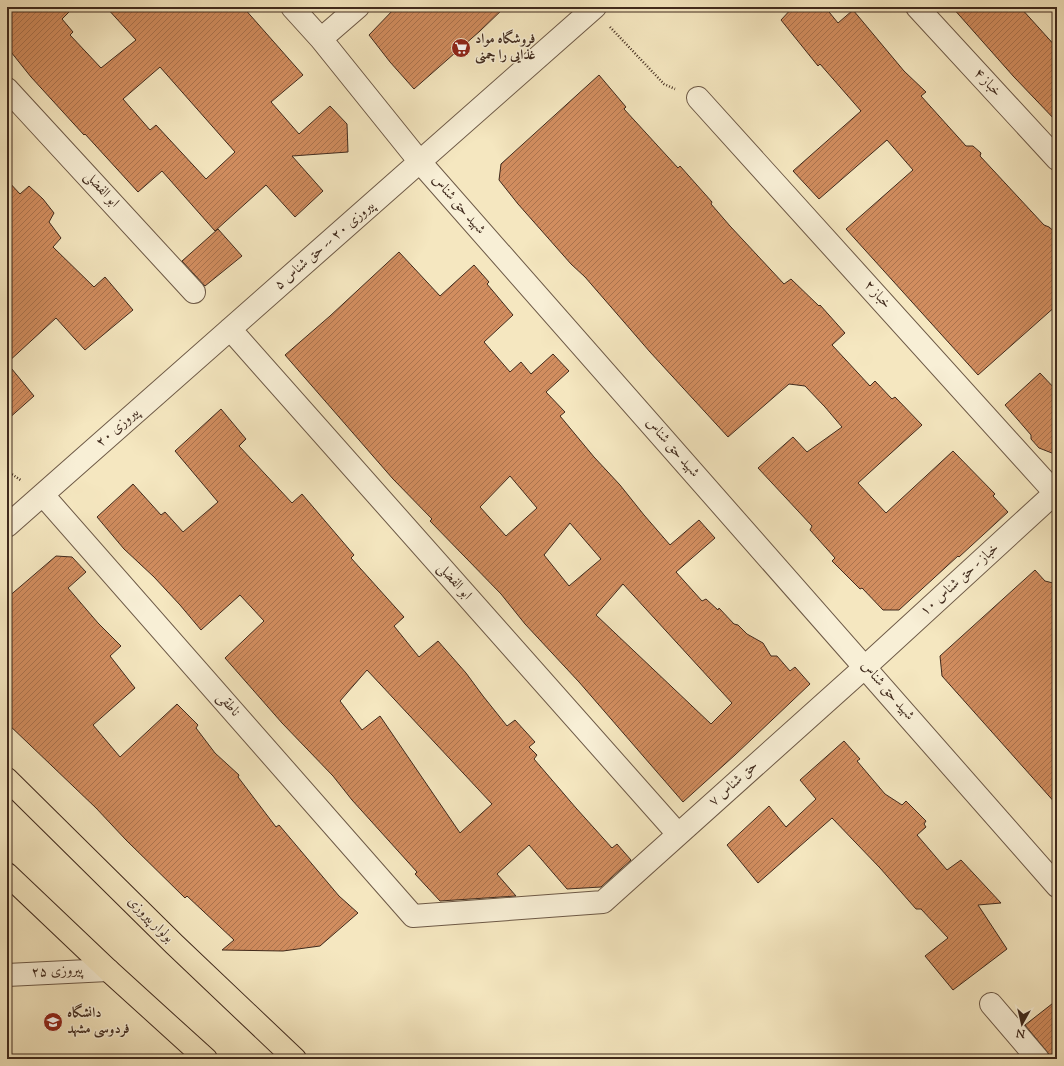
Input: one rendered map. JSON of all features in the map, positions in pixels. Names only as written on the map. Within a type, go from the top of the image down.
[{"type":"main road","name":"بولوار پیروزی","points":[[7,779],[174,944],[295,1059]]},
{"type":"main road","points":[[7,874],[108,970],[206,1059]]},
{"type":"street","name":"شهید حق شناس","points":[[292,7],[321,39],[420,162],[1057,886]]},
{"type":"street","points":[[321,39],[358,7]]},
{"type":"street","name":"خباز ۴","points":[[917,7],[1057,159]]},
{"type":"street","name":"پیروزی ۲۰ -- حق شناس ۵","points":[[230,330],[594,8]]},
{"type":"street","name":"ابو الفضلی","points":[[7,89],[194,292]]},
{"type":"street","name":"خباز ۲","points":[[698,98],[1056,493]]},
{"type":"street","name":"ابو الفضلی","points":[[230,330],[678,834]]},
{"type":"street","name":"پیروزی ۲۰","points":[[7,526],[230,330]]},
{"type":"street","name":"خباز - حق شناس ۱۰","points":[[865,667],[1056,493]]},
{"type":"street","name":"ناطقی","points":[[43,495],[413,916],[603,902]]},
{"type":"street","name":"حق شناس ۷","points":[[603,902],[865,667]]},
{"type":"street","name":"پیروزی ۲۵","points":[[7,975],[108,970]]},
{"type":"street","points":[[991,1004],[1038,1059]]},
{"type":"path","points":[[594,8],[664,84],[698,98]]},
{"type":"building","points":[[7,7],[74,7],[62,19],[73,32],[70,35],[101,68],[136,40],[106,7],[243,7],[303,75],[271,102],[299,134],[330,106],[347,124],[348,152],[292,156],[323,191],[295,217],[266,185],[215,231],[162,171],[138,192],[31,77],[7,47]],"holes":[[[160,67],[235,152],[206,179],[156,125],[150,130],[123,99]]]},
{"type":"building","points":[[396,7],[505,7],[414,89],[369,35]]},
{"type":"building","points":[[793,7],[825,7],[838,23],[853,10],[904,71],[926,92],[921,96],[966,146],[973,146],[981,153],[980,156],[1044,225],[1049,227],[1057,234],[1057,305],[978,375],[846,229],[913,170],[887,140],[819,199],[793,171],[861,111],[820,64],[818,66],[781,20]]},
{"type":"building","points":[[952,7],[1020,7],[1057,48],[1057,122],[1014,77]]},
{"type":"building","points":[[599,75],[626,107],[624,109],[678,168],[680,166],[712,202],[711,204],[730,226],[784,284],[791,279],[819,306],[820,305],[845,333],[832,345],[870,386],[875,381],[892,399],[895,397],[922,425],[858,483],[886,513],[953,451],[995,494],[993,496],[1008,512],[899,610],[883,610],[862,588],[860,589],[832,561],[835,558],[810,530],[812,526],[758,468],[793,437],[807,452],[842,427],[825,407],[805,386],[789,384],[728,437],[650,352],[585,277],[571,264],[499,180],[501,164]]},
{"type":"building","points":[[7,180],[20,194],[29,186],[43,199],[54,213],[49,222],[61,238],[53,247],[94,287],[105,277],[133,310],[85,350],[56,318],[7,363]]},
{"type":"building","points":[[218,229],[242,256],[205,286],[182,261]]},
{"type":"building","points":[[399,252],[440,296],[474,265],[489,282],[487,284],[513,315],[484,342],[510,372],[521,362],[531,374],[553,354],[569,371],[546,392],[565,412],[560,416],[670,545],[699,520],[715,538],[676,572],[702,601],[706,599],[718,610],[719,608],[734,624],[738,625],[747,634],[763,643],[771,656],[777,656],[790,671],[795,667],[810,684],[683,802],[579,682],[525,624],[501,594],[430,521],[432,519],[393,479],[285,355],[330,316]],"holes":[[[510,476],[537,508],[506,536],[480,507]],[[570,523],[601,559],[569,586],[544,555]],[[623,584],[732,703],[711,724],[596,615]]]},
{"type":"building","points":[[7,363],[34,396],[7,420]]},
{"type":"building","points":[[1040,373],[1057,391],[1057,455],[1039,448],[1031,439],[1031,435],[1005,405]]},
{"type":"building","points":[[221,409],[246,439],[239,446],[292,503],[302,494],[354,555],[351,558],[404,617],[394,626],[419,657],[438,641],[466,673],[507,726],[515,720],[535,742],[529,747],[537,755],[534,759],[576,808],[612,848],[617,844],[631,860],[601,887],[567,889],[529,845],[497,874],[516,896],[440,901],[415,874],[417,872],[352,800],[333,776],[282,723],[225,658],[264,621],[240,595],[201,630],[154,577],[124,549],[97,517],[133,484],[161,515],[165,512],[183,532],[218,502],[175,451]],"holes":[[[367,670],[492,804],[460,833],[380,716],[362,730],[340,701]]]},
{"type":"building","points":[[56,556],[72,557],[86,572],[68,588],[98,623],[121,646],[110,656],[135,688],[93,725],[120,757],[177,704],[198,725],[196,728],[215,753],[239,775],[238,777],[276,827],[279,825],[339,896],[358,913],[320,946],[283,951],[222,950],[234,940],[187,896],[185,898],[96,808],[7,723],[7,598]]},
{"type":"building","points":[[1035,570],[1045,581],[1057,584],[1057,805],[942,676],[940,656]]},
{"type":"building","points":[[844,741],[860,759],[857,761],[885,794],[902,805],[906,801],[926,821],[924,824],[926,827],[917,835],[947,870],[961,860],[1001,903],[978,905],[1007,949],[953,990],[925,956],[948,938],[921,909],[916,909],[880,868],[832,818],[758,883],[727,845],[769,806],[786,827],[816,799],[800,780]]},
{"type":"building","points":[[1057,1000],[1057,1059],[1053,1059],[1025,1025]]},
{"type":"place","name":"فروشگاه مواد غذایی را چمنی","points":[[461,48]]},
{"type":"place","name":"دانشگاه فردوسی مشهد","points":[[53,1022]]}]
